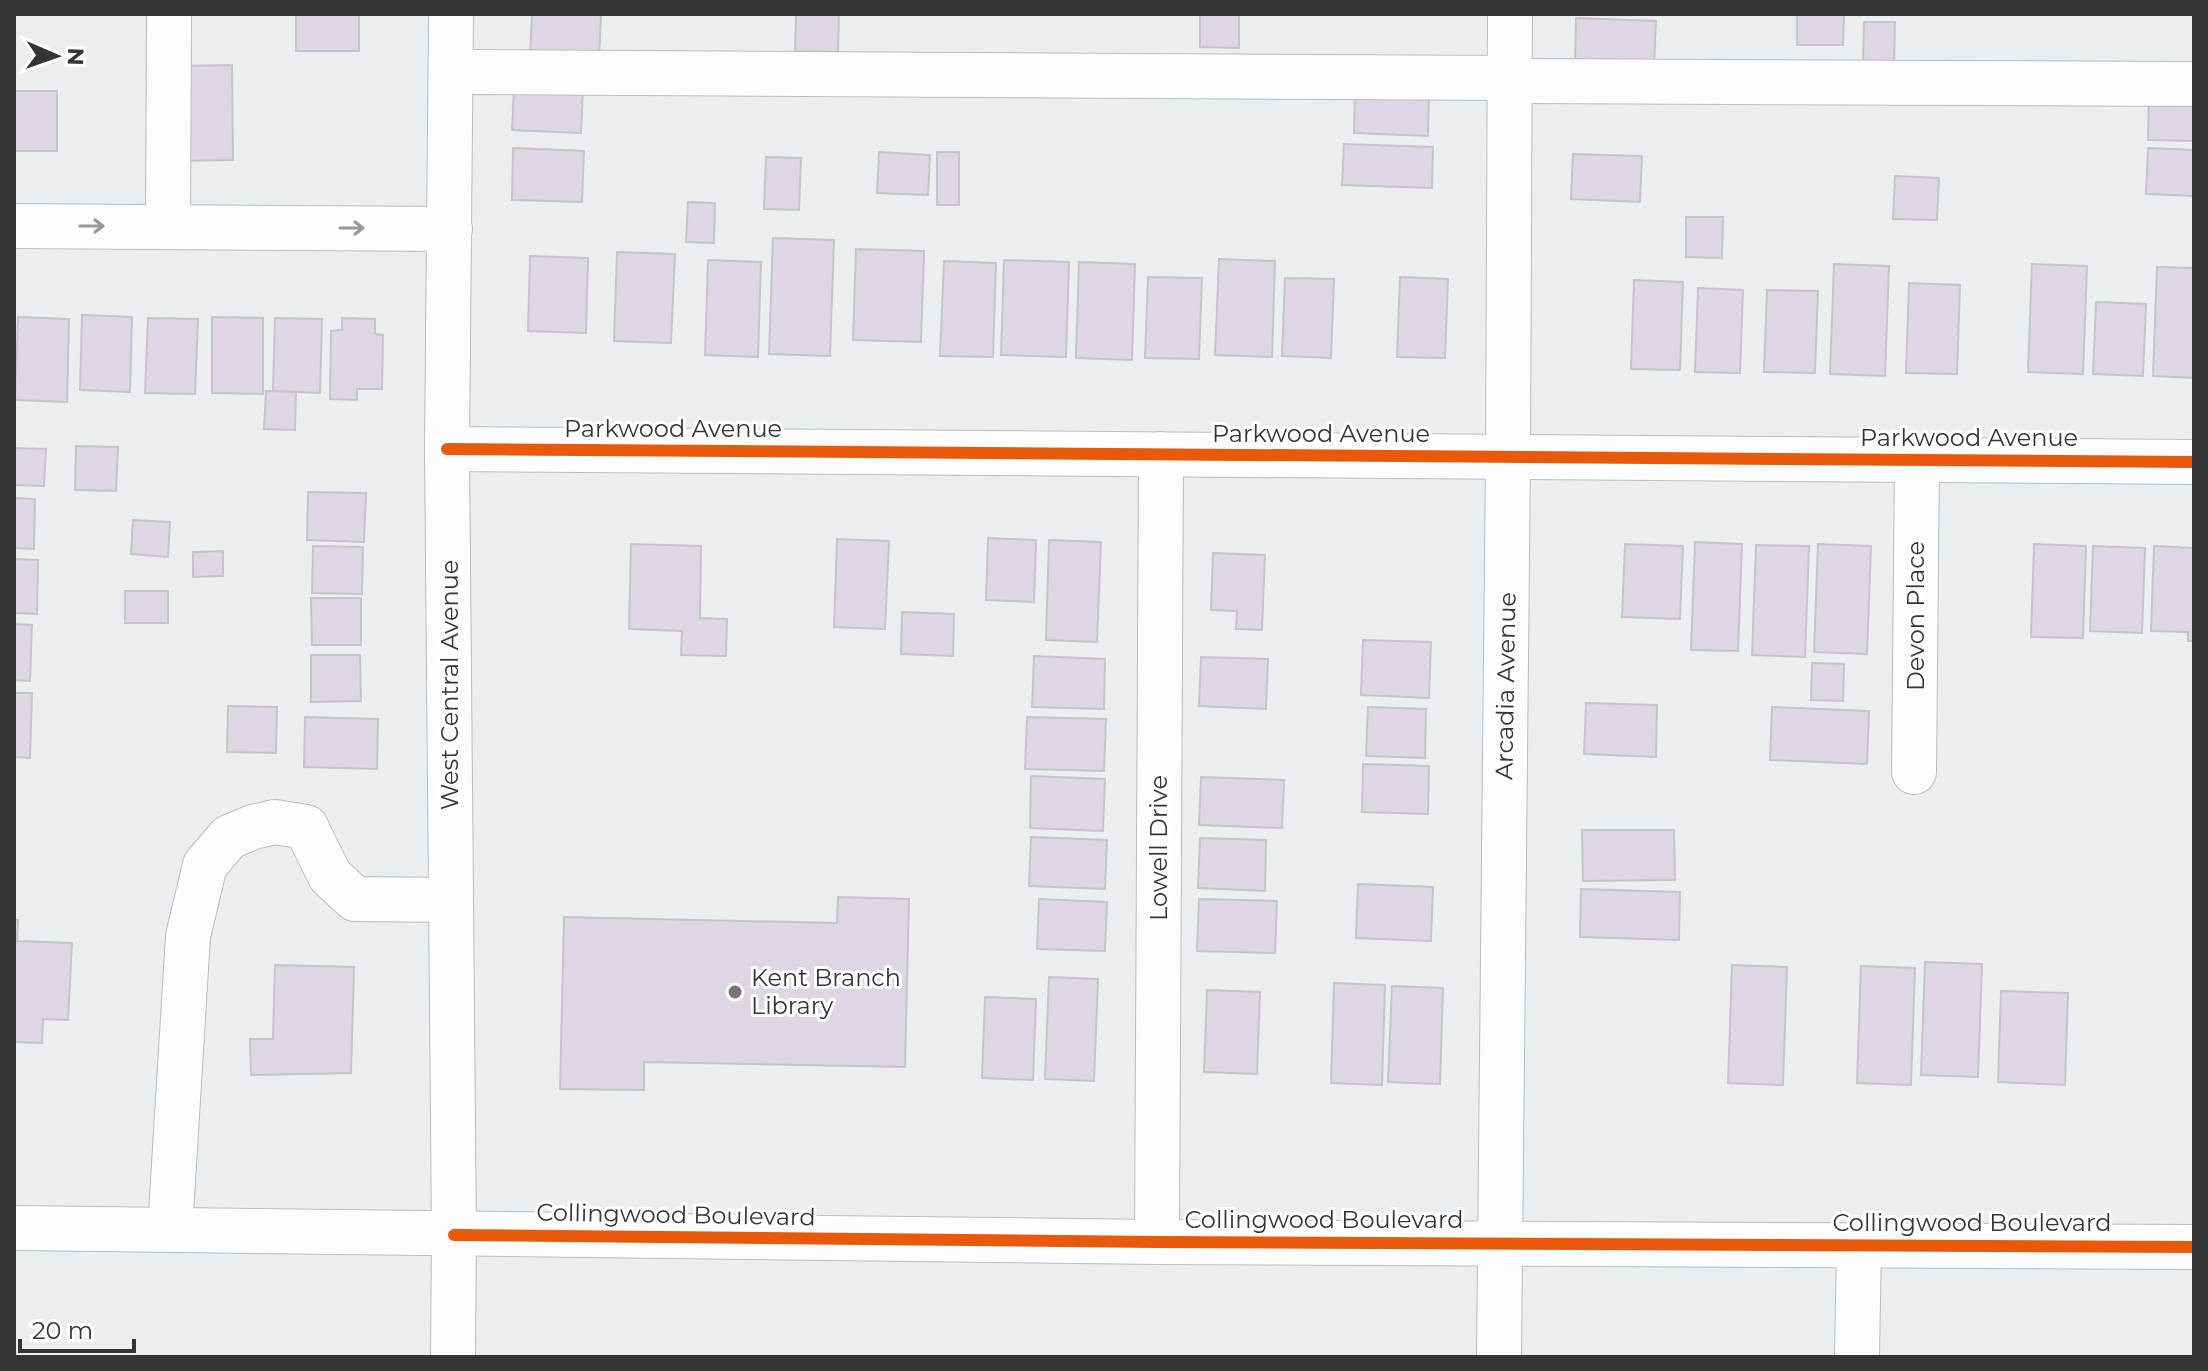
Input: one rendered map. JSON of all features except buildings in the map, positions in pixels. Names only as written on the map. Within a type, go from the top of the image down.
[{"type":"street","points":[[168,227],[169,14]]},
{"type":"street","name":"West Central Avenue","points":[[451,14],[447,449],[453,1357]]},
{"type":"street","name":"Arcadia Avenue","points":[[1499,1357],[1510,14]]},
{"type":"street","points":[[451,72],[2194,84]]},
{"type":"street","points":[[14,226],[450,229]]},
{"type":"street","name":"Parkwood Avenue","points":[[447,449],[2194,462]]},
{"type":"street","name":"Lowell Drive","points":[[1157,1242],[1161,454]]},
{"type":"street","name":"Devon Place","points":[[1914,772],[1917,460]]},
{"type":"street","points":[[170,1230],[188,936],[205,865],[229,837],[275,822],[306,827],[330,876],[355,899],[451,900]]},
{"type":"street","name":"Collingwood Boulevard","points":[[14,1228],[1157,1242],[2194,1247]]},
{"type":"street","points":[[1857,1357],[1859,1245]]},
{"type":"cycle path","points":[[447,449],[2194,462]]},
{"type":"cycle path","points":[[454,1235],[2194,1247]]},
{"type":"place","name":"Kent Branch Library","points":[[735,992]]}]
